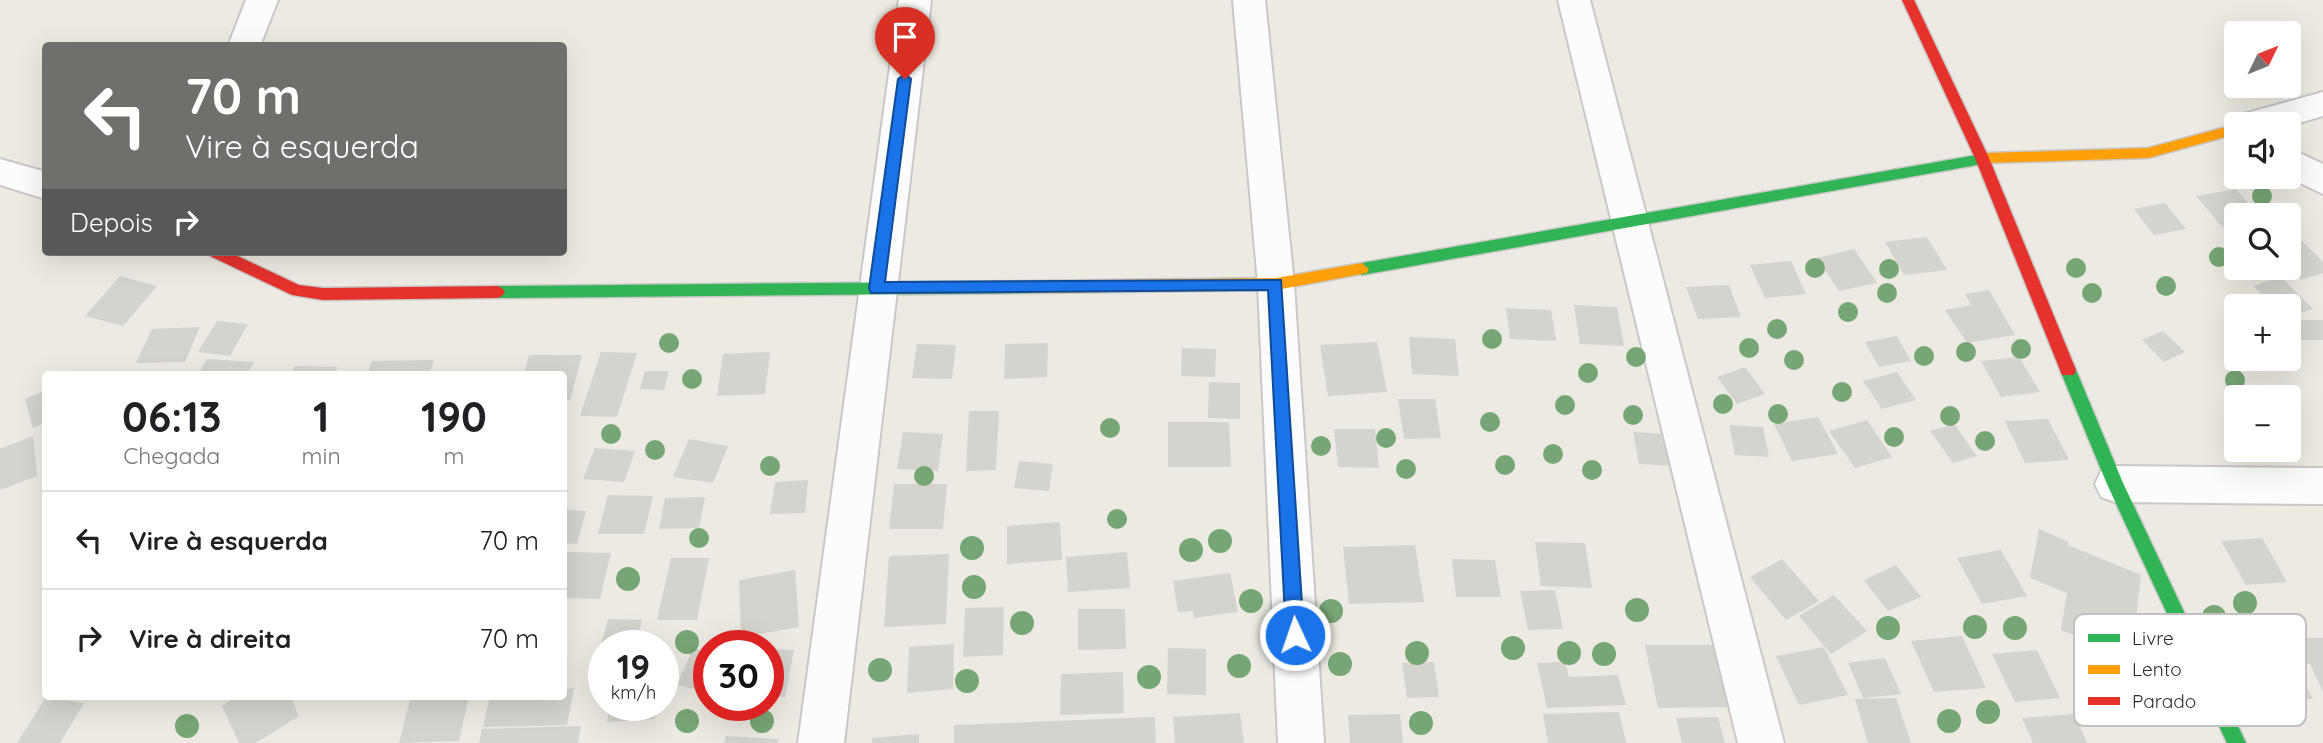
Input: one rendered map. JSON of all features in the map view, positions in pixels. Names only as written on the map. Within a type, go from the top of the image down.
[{"type":"street","points":[[246,42],[262,0]]},
{"type":"street","points":[[821,743],[876,288],[915,0]]},
{"type":"street","points":[[1249,0],[1276,284],[1301,743]]},
{"type":"street","points":[[1574,0],[1761,743]]},
{"type":"street","points":[[1908,0],[1982,158],[2115,484],[2176,614]]},
{"type":"street","points":[[2295,112],[2323,104]]},
{"type":"street","points":[[223,256],[297,291],[323,294],[1276,284],[1630,223],[1982,158],[2148,153],[2224,132]]},
{"type":"street","points":[[2301,168],[2323,181]]},
{"type":"street","points":[[0,172],[42,185]]},
{"type":"street","points":[[2115,484],[2323,486]]},
{"type":"street","points":[[2229,726],[2237,743]]},
{"type":"building","points":[[2236,189],[2248,203],[2224,203],[2224,229],[2196,196]]},
{"type":"building","points":[[2165,203],[2186,229],[2154,235],[2134,209]]},
{"type":"building","points":[[1927,237],[1947,270],[1904,275],[1885,242]]},
{"type":"building","points":[[2301,241],[2323,262],[2323,273],[2301,280]]},
{"type":"building","points":[[1854,249],[1877,283],[1839,291],[1817,258]]},
{"type":"building","points":[[1791,261],[1806,294],[1765,298],[1750,265]]},
{"type":"building","points":[[120,276],[157,286],[123,326],[85,316]]},
{"type":"building","points":[[2272,280],[2284,280],[2298,294],[2261,294],[2253,286]]},
{"type":"building","points":[[1729,285],[1741,317],[1698,319],[1686,287]]},
{"type":"building","points":[[1989,290],[2015,335],[1967,343],[1945,310],[1971,305],[1965,294]]},
{"type":"building","points":[[2301,297],[2313,309],[2301,313]]},
{"type":"building","points":[[1574,305],[1617,307],[1624,346],[1580,344]]},
{"type":"building","points":[[1506,308],[1551,310],[1556,341],[1510,339]]},
{"type":"building","points":[[2301,320],[2323,320],[2323,340],[2301,340]]},
{"type":"building","points":[[217,321],[248,324],[230,356],[198,352]]},
{"type":"building","points":[[200,327],[185,362],[136,363],[152,329]]},
{"type":"building","points":[[2163,331],[2185,352],[2164,362],[2142,340]]},
{"type":"building","points":[[1897,336],[1911,361],[1879,367],[1865,342]]},
{"type":"building","points":[[1409,337],[1455,339],[1459,376],[1412,374]]},
{"type":"building","points":[[1377,342],[1387,392],[1328,396],[1320,345]]},
{"type":"building","points":[[1048,343],[1047,377],[1004,379],[1005,344]]},
{"type":"building","points":[[917,344],[956,345],[952,379],[912,378]]},
{"type":"building","points":[[1182,348],[1216,349],[1215,377],[1181,376]]},
{"type":"building","points":[[601,352],[637,353],[617,417],[580,416]]},
{"type":"building","points":[[770,352],[765,394],[717,396],[723,354]]},
{"type":"building","points":[[529,355],[582,355],[570,400],[567,400],[567,371],[525,371]]},
{"type":"building","points":[[2019,357],[2040,392],[2001,397],[1981,361]]},
{"type":"building","points":[[207,359],[254,362],[249,371],[200,371]]},
{"type":"building","points":[[434,360],[430,371],[368,371],[372,361]]},
{"type":"building","points":[[295,366],[338,367],[336,371],[292,371]]},
{"type":"building","points":[[1745,367],[1765,394],[1737,404],[1717,377]]},
{"type":"building","points":[[645,371],[669,371],[664,390],[640,389]]},
{"type":"building","points":[[1897,372],[1916,400],[1882,409],[1863,381]]},
{"type":"building","points":[[1209,382],[1240,383],[1240,419],[1208,418]]},
{"type":"building","points":[[42,392],[42,424],[33,428],[25,399]]},
{"type":"building","points":[[1398,399],[1435,399],[1441,438],[1404,439]]},
{"type":"building","points":[[969,411],[999,411],[996,470],[966,471]]},
{"type":"building","points":[[1818,417],[1838,454],[1792,461],[1774,424]]},
{"type":"building","points":[[2048,419],[2069,460],[2025,463],[2005,421]]},
{"type":"building","points":[[1867,420],[1892,457],[1855,468],[1829,431]]},
{"type":"building","points":[[1168,422],[1229,422],[1231,467],[1168,467]]},
{"type":"building","points":[[1954,424],[1977,456],[1953,463],[1930,431]]},
{"type":"building","points":[[1729,425],[1763,427],[1769,457],[1735,455]]},
{"type":"building","points":[[1334,429],[1375,429],[1379,468],[1338,467]]},
{"type":"building","points":[[903,432],[943,434],[938,471],[897,469]]},
{"type":"building","points":[[1633,432],[1667,434],[1672,466],[1639,464]]},
{"type":"building","points":[[33,436],[37,476],[0,490],[0,449]]},
{"type":"building","points":[[689,439],[728,446],[713,483],[673,477]]},
{"type":"building","points":[[595,448],[635,451],[624,482],[583,479]]},
{"type":"building","points":[[1019,461],[1053,464],[1049,491],[1014,488]]},
{"type":"building","points":[[808,480],[805,513],[770,514],[775,482]]},
{"type":"building","points":[[894,484],[947,484],[943,529],[889,529]]},
{"type":"building","points":[[608,495],[653,496],[644,534],[598,534]]},
{"type":"building","points":[[705,497],[699,528],[659,529],[665,498]]},
{"type":"building","points":[[567,510],[586,511],[577,544],[567,543]]},
{"type":"building","points":[[1060,522],[1062,560],[1007,564],[1007,526]]},
{"type":"building","points":[[2039,529],[2069,542],[2068,545],[2141,575],[2136,614],[2074,614],[2074,635],[2061,630],[2067,593],[2030,578]]},
{"type":"building","points":[[2262,538],[2287,582],[2246,585],[2221,541]]},
{"type":"building","points":[[1535,542],[1585,543],[1592,588],[1541,586]]},
{"type":"building","points":[[1415,545],[1424,602],[1349,604],[1343,547]]},
{"type":"building","points":[[2001,550],[2027,596],[1982,604],[1957,558]]},
{"type":"building","points":[[567,552],[611,553],[600,599],[567,598]]},
{"type":"building","points":[[1127,552],[1130,588],[1068,592],[1066,557]]},
{"type":"building","points":[[949,554],[946,624],[884,627],[889,556]]},
{"type":"building","points":[[671,558],[709,558],[697,620],[657,620]]},
{"type":"building","points":[[1452,559],[1495,560],[1501,597],[1456,597]]},
{"type":"building","points":[[1782,559],[1819,601],[1786,620],[1750,577]]},
{"type":"building","points":[[1896,565],[1921,597],[1888,611],[1864,580]]},
{"type":"building","points":[[795,570],[799,627],[782,630],[741,630],[739,580]]},
{"type":"building","points":[[1230,573],[1238,612],[1194,618],[1193,611],[1178,612],[1173,581]]},
{"type":"building","points":[[1555,590],[1563,629],[1528,630],[1520,591]]},
{"type":"building","points":[[1834,595],[1867,631],[1831,654],[1799,616]]},
{"type":"building","points":[[1004,607],[1003,655],[963,657],[965,608]]},
{"type":"building","points":[[1078,609],[1125,609],[1126,649],[1078,650]]},
{"type":"building","points":[[608,619],[642,620],[640,630],[605,630]]},
{"type":"building","points":[[1962,636],[1986,688],[1934,692],[1911,641]]},
{"type":"building","points":[[2306,638],[2323,638],[2323,692],[2310,664],[2306,664]]},
{"type":"building","points":[[954,644],[953,689],[907,693],[909,647]]},
{"type":"building","points":[[1645,645],[1724,645],[1740,707],[1658,708]]},
{"type":"building","points":[[1824,647],[1848,695],[1799,705],[1776,656]]},
{"type":"building","points":[[693,648],[693,688],[679,685]]},
{"type":"building","points":[[1168,648],[1206,649],[1206,695],[1167,694]]},
{"type":"building","points":[[784,650],[794,650],[785,697]]},
{"type":"building","points":[[2037,650],[2060,698],[2015,702],[1992,654]]},
{"type":"building","points":[[1885,658],[1901,694],[1863,698],[1848,663]]},
{"type":"building","points":[[1434,662],[1439,697],[1407,698],[1402,663]]},
{"type":"building","points":[[1565,662],[1569,677],[1618,675],[1626,705],[1547,708],[1537,663]]},
{"type":"building","points":[[1123,672],[1124,713],[1060,715],[1061,674]]},
{"type":"building","points":[[2306,685],[2313,699],[2306,699]]},
{"type":"building","points":[[574,688],[567,725],[483,727],[489,700],[567,700],[567,689]]},
{"type":"building","points":[[1896,698],[1911,743],[1868,743],[1855,699]]},
{"type":"building","points":[[44,700],[84,703],[60,743],[17,743]]},
{"type":"building","points":[[231,700],[292,700],[299,716],[256,743],[239,743],[222,706]]},
{"type":"building","points":[[410,700],[468,700],[459,741],[399,743]]},
{"type":"building","points":[[1619,712],[1626,743],[1548,743],[1543,714]]},
{"type":"building","points":[[1240,713],[1244,743],[1175,743],[1173,717]]},
{"type":"building","points":[[1400,714],[1403,743],[1350,743],[1348,715]]},
{"type":"building","points":[[2074,714],[2074,726],[2079,726],[2087,743],[2033,743],[2022,718]]},
{"type":"building","points":[[1155,717],[1156,743],[954,743],[954,725]]},
{"type":"building","points":[[1718,717],[1725,743],[1682,743],[1676,718]]},
{"type":"building","points":[[581,726],[578,743],[479,743],[482,729]]},
{"type":"building","points":[[919,734],[919,743],[872,743],[872,738]]},
{"type":"building","points":[[726,736],[779,739],[778,743],[724,743]]},
{"type":"traffic: fast","points":[[1362,269],[1988,158]]},
{"type":"traffic: fast","points":[[497,292],[1035,287]]},
{"type":"traffic: fast","points":[[2068,370],[2115,484],[2176,614]]},
{"type":"traffic: fast","points":[[2229,726],[2237,743]]},
{"type":"traffic: slow","points":[[1988,158],[2148,153],[2224,132]]},
{"type":"traffic: slow","points":[[1035,287],[1276,284],[1362,269]]},
{"type":"traffic: jam","points":[[1908,0],[1982,158],[2068,370]]},
{"type":"traffic: jam","points":[[223,256],[297,291],[323,294],[497,292]]},
{"type":"route","points":[[905,79],[876,288],[1276,284],[1295,635]]}]
